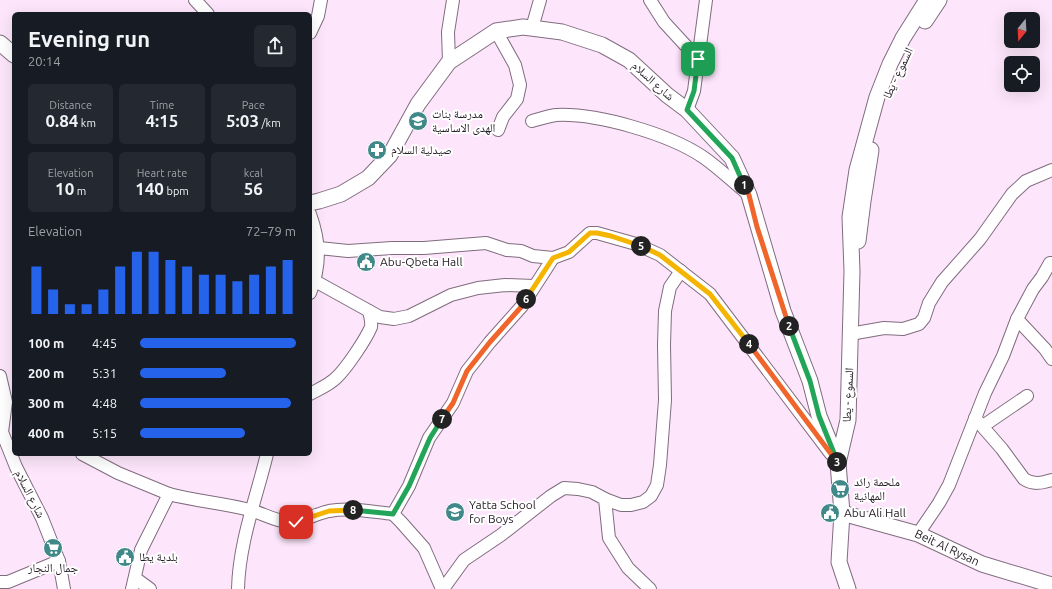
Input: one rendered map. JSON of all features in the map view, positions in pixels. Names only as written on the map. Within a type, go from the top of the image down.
[{"type":"main road","name":"السموع - يطا","points":[[848,589],[839,562],[842,513],[838,463],[848,420],[852,271],[850,217],[857,170],[876,97],[903,38],[926,0]]},
{"type":"main road","name":"السموع - يطا","points":[[852,271],[859,237],[870,152],[879,116],[895,75],[916,36],[939,0]]},
{"type":"main road","name":"شارع السلام","points":[[312,203],[341,194],[368,178],[390,155],[418,104],[449,62],[496,31],[523,27],[532,28],[562,32],[602,45],[629,60],[667,95],[687,110],[732,158],[749,195],[783,311],[810,381],[819,416],[838,463]]},
{"type":"main road","points":[[0,43],[12,53]]},
{"type":"main road","name":"Beit Al Rysan","points":[[842,513],[918,534],[982,564],[1052,585]]},
{"type":"street","points":[[195,0],[206,12]]},
{"type":"street","points":[[312,29],[318,16],[321,0]]},
{"type":"street","points":[[449,62],[448,32],[453,0]]},
{"type":"street","points":[[532,28],[540,0]]},
{"type":"street","points":[[650,0],[664,22],[698,59]]},
{"type":"street","points":[[687,110],[694,91],[706,0]]},
{"type":"street","points":[[496,31],[515,65],[520,85],[517,99],[503,117],[498,130]]},
{"type":"street","points":[[532,121],[555,115],[583,117],[625,125],[671,139],[704,157],[749,195]]},
{"type":"street","points":[[850,334],[884,328],[903,329],[919,324],[924,318],[929,303],[942,282],[980,239],[1012,194],[1026,181],[1052,170]]},
{"type":"street","points":[[312,220],[319,248],[315,281],[312,288]]},
{"type":"street","points":[[319,248],[348,251],[392,248],[424,248],[486,243],[507,250],[521,251],[534,256],[553,258],[569,252],[590,233],[597,233],[636,244],[660,255],[710,294],[838,463]]},
{"type":"street","points":[[393,514],[409,486],[430,438],[453,403],[467,371],[522,306],[553,258]]},
{"type":"street","points":[[918,534],[949,485],[979,422],[1017,319],[1032,289],[1052,263]]},
{"type":"street","points":[[86,456],[118,473],[169,494],[189,500],[214,502],[251,510],[286,522],[296,522],[329,511],[351,510],[393,514],[424,548],[442,589],[464,560],[501,535],[551,496],[564,488],[578,488],[592,492],[621,505],[643,502],[651,496],[657,485],[660,465],[664,400],[665,311],[670,287],[681,271]]},
{"type":"street","points":[[315,281],[380,317],[387,318],[402,318],[416,313],[451,295],[478,288],[505,284],[534,286]]},
{"type":"street","points":[[312,393],[337,378],[350,360],[371,325],[369,311]]},
{"type":"street","points":[[1017,319],[1045,349],[1052,359]]},
{"type":"street","name":"شارع السلام","points":[[0,376],[10,405],[1,432],[16,468],[42,518],[59,561],[64,589]]},
{"type":"street","points":[[979,422],[1027,396]]},
{"type":"street","points":[[979,422],[1002,449],[1024,479],[1028,482],[1037,483],[1052,480]]},
{"type":"street","points":[[238,589],[238,569],[251,510],[266,456]]},
{"type":"street","points":[[150,589],[133,583],[140,550],[169,494]]},
{"type":"street","points":[[605,499],[609,538],[628,568],[650,589]]},
{"type":"street","points":[[0,582],[8,582],[59,561]]},
{"type":"place","name":"مدرسة بنات الهدى الاساسية","points":[[418,121]]},
{"type":"place","name":"صيدلية السلام","points":[[377,150]]},
{"type":"place","name":"Abu-Qbeta Hall","points":[[366,262]]},
{"type":"place","name":"ملحمة رائد المهانية","points":[[840,489]]},
{"type":"place","name":"Yatta School for Boys","points":[[455,512]]},
{"type":"place","name":"Abu Ali Hall","points":[[830,513]]},
{"type":"place","name":"جمال النجار","points":[[53,548]]},
{"type":"place","name":"بلدية يطا","points":[[125,557]]},
{"type":"route","points":[[296,522],[329,511],[351,510],[393,514],[409,486],[430,438],[453,403],[467,371],[522,306],[553,258],[569,252],[590,233],[611,236],[636,244],[660,255],[710,294],[741,333],[797,411],[838,463],[819,416],[810,381],[783,311],[757,227],[749,195],[732,158],[687,110],[694,91],[698,59]]}]
